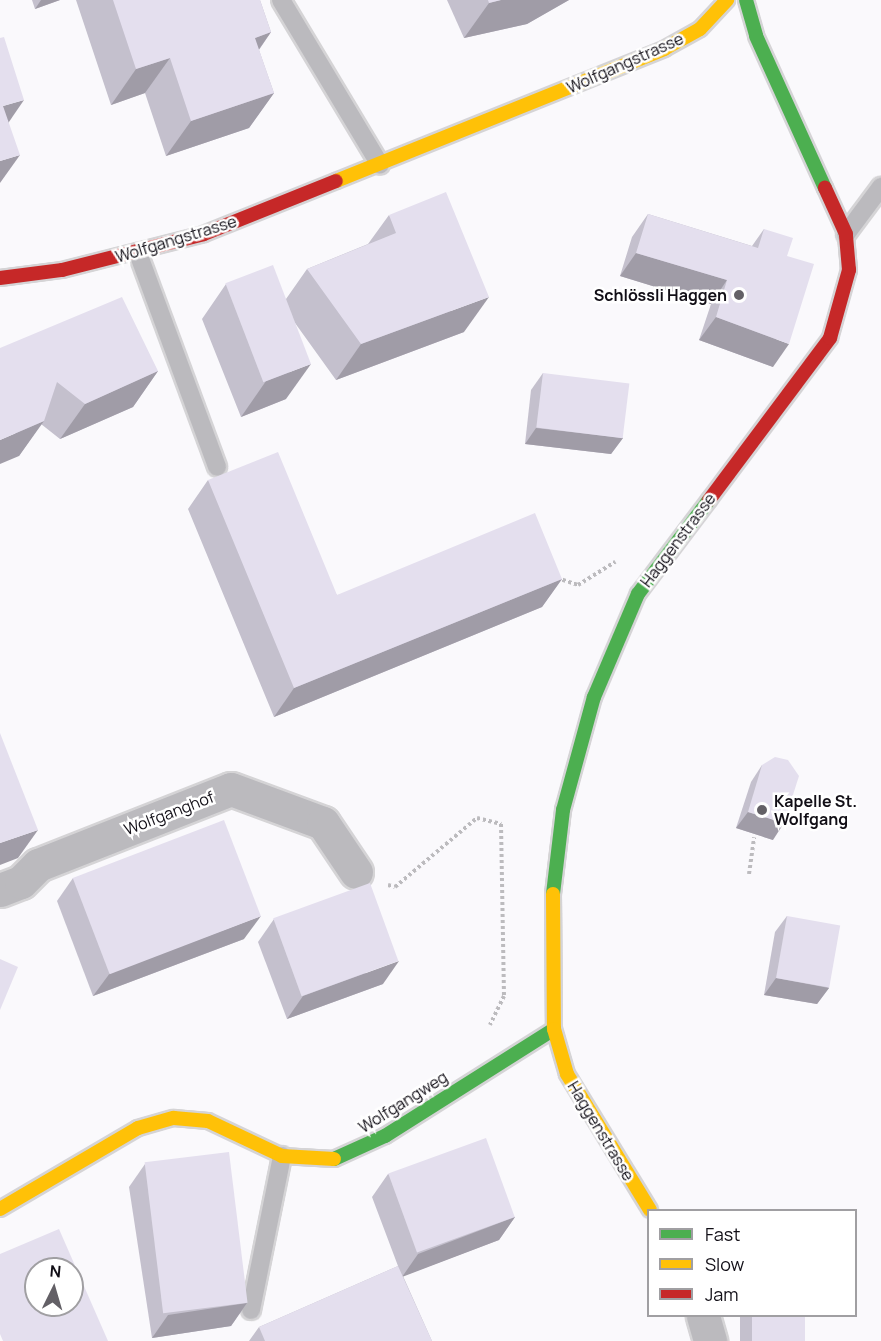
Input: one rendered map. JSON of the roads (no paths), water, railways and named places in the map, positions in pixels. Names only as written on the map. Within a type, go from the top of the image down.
[{"type":"street","name":"Wolfgangstrasse","points":[[0,278],[138,253],[204,234],[664,49],[700,29],[727,0]]},
{"type":"street","name":"Haggenstrasse","points":[[649,1209],[595,1127],[567,1074],[554,1029],[550,916],[563,810],[611,650],[672,543],[830,338],[849,270],[846,234],[756,36],[746,0]]},
{"type":"street","name":"Wolfganghof","points":[[0,890],[21,882],[38,865],[231,789],[323,824],[356,873]]},
{"type":"street","name":"Wolfgangweg","points":[[0,1209],[138,1128],[174,1118],[208,1121],[282,1156],[334,1159],[385,1136],[474,1076],[554,1029]]},
{"type":"street","points":[[703,1317],[710,1341]]},
{"type":"lane","points":[[282,0],[380,165]]},
{"type":"lane","points":[[846,234],[881,186]]},
{"type":"lane","points":[[138,253],[217,466]]},
{"type":"lane","points":[[251,1310],[282,1156]]},
{"type":"place","name":"Schlössli Haggen","points":[[739,295]]},
{"type":"place","name":"Kapelle St. Wolfgang","points":[[762,810]]}]
